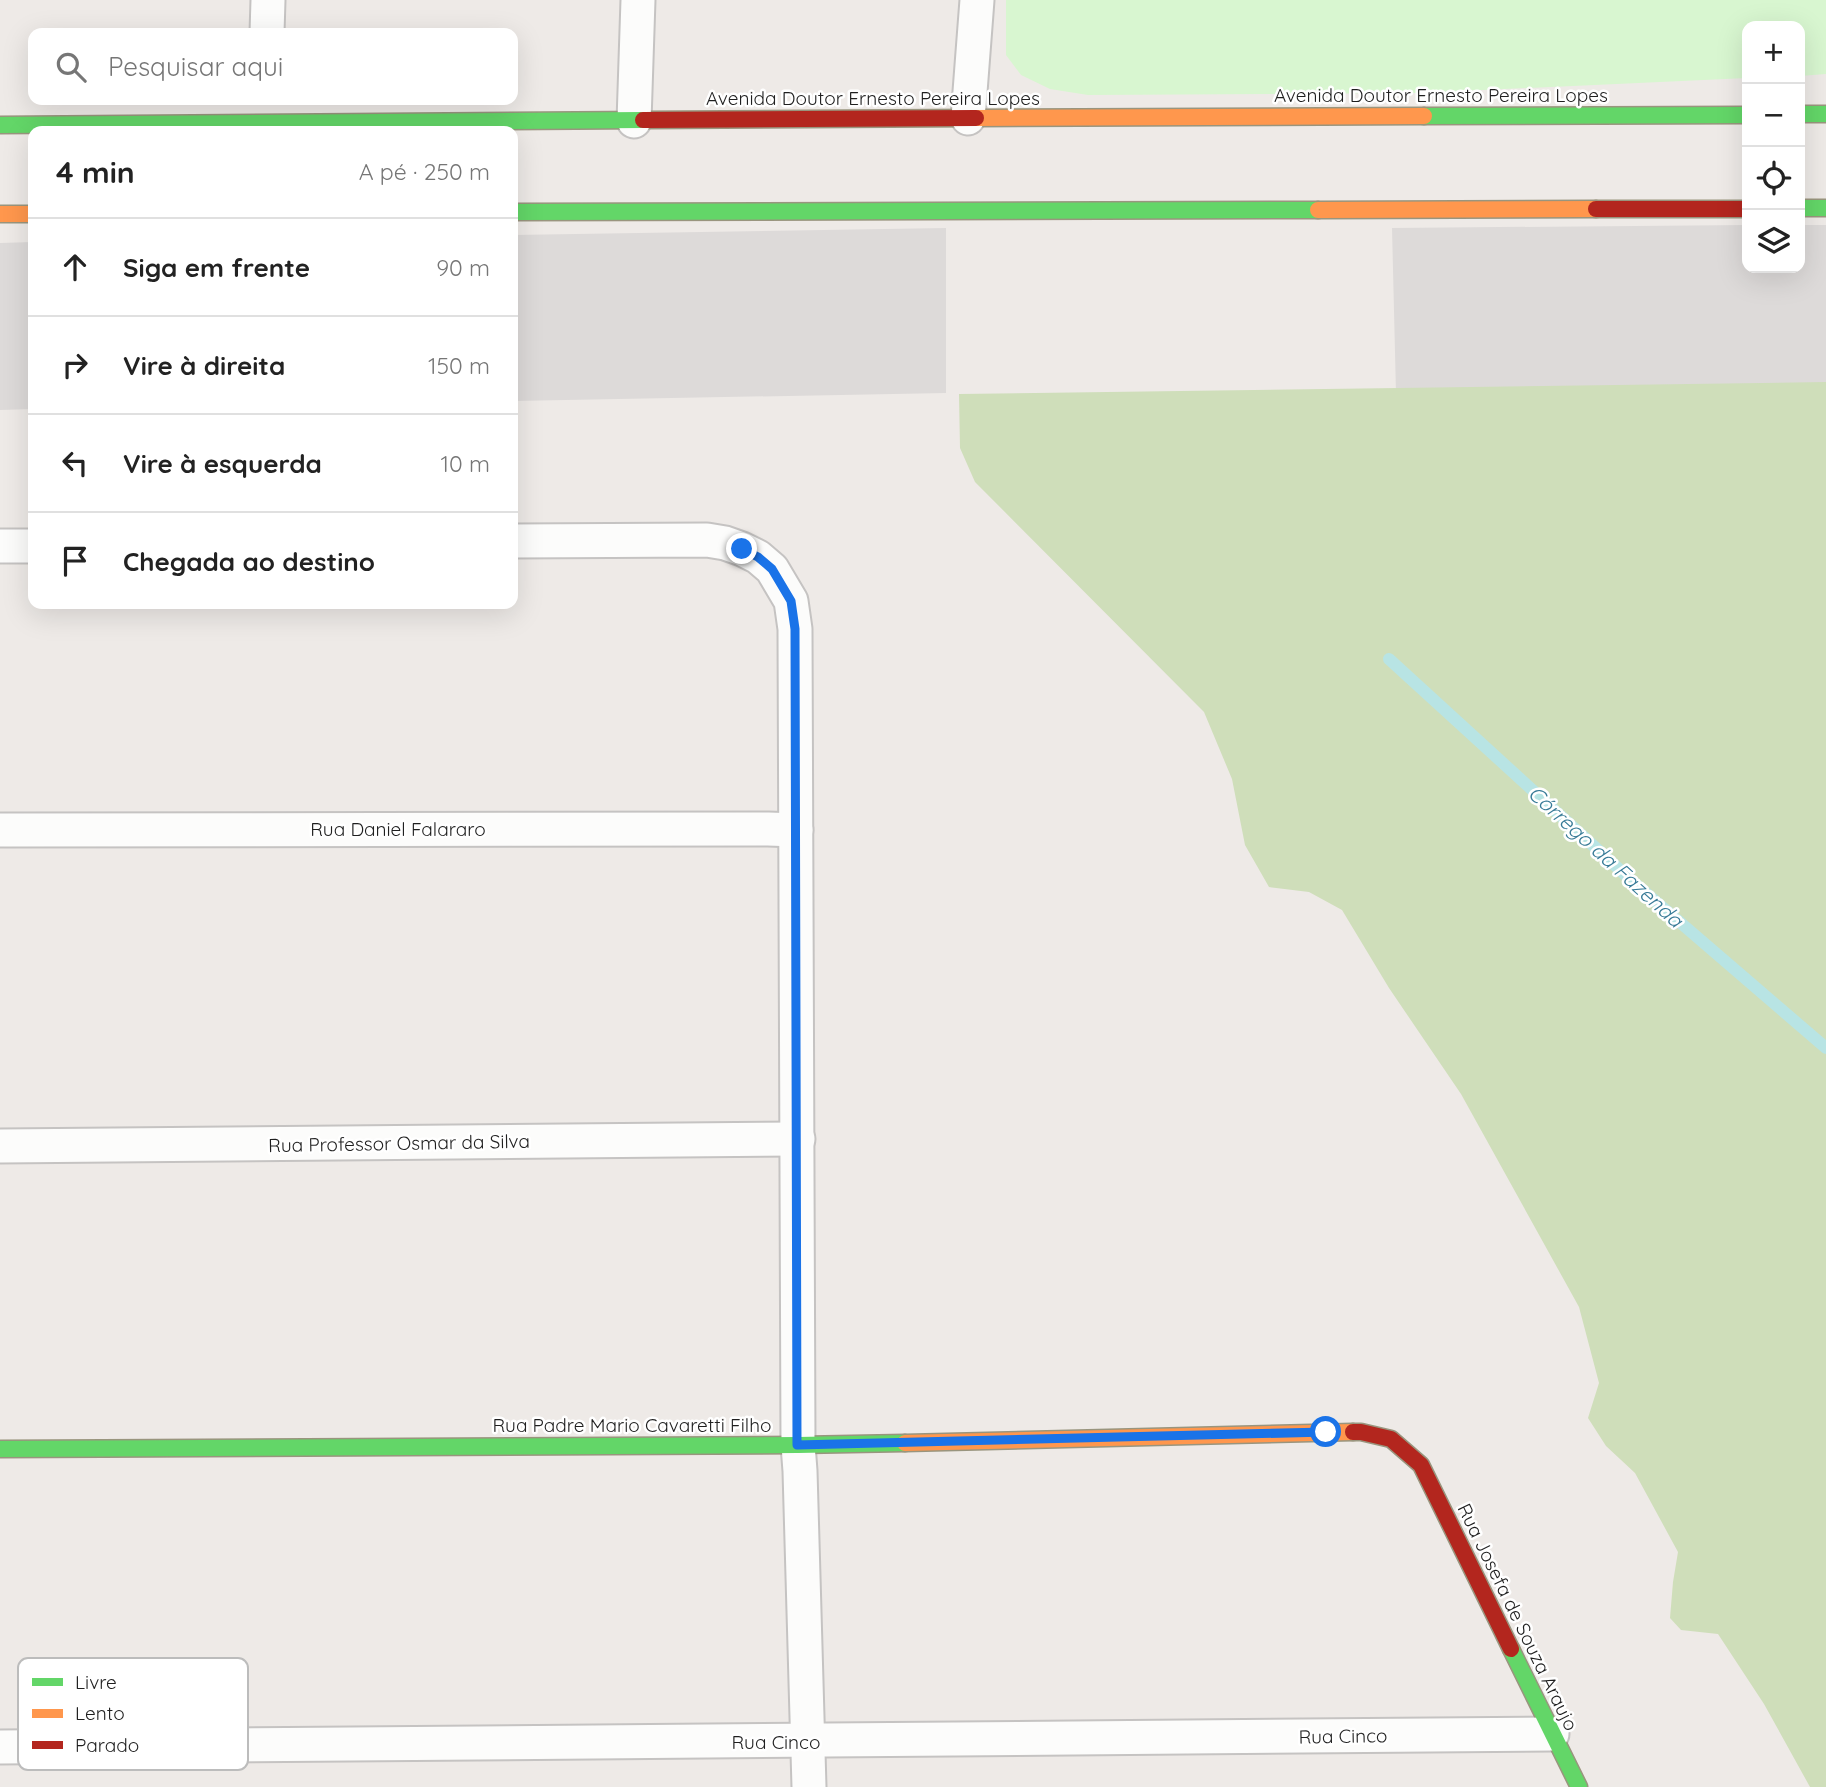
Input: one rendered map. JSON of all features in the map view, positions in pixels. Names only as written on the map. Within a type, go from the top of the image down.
[{"type":"street","points":[[267,28],[268,0]]},
{"type":"street","points":[[635,121],[638,0]]},
{"type":"street","points":[[968,118],[976,0]]},
{"type":"street","name":"Avenida Doutor Ernesto Pereira Lopes","points":[[0,125],[263,112],[635,121],[1742,115]]},
{"type":"street","points":[[1805,114],[1826,114]]},
{"type":"street","points":[[1805,208],[1826,208]]},
{"type":"street","points":[[518,212],[1742,209]]},
{"type":"street","points":[[0,214],[28,214]]},
{"type":"street","points":[[518,541],[708,540],[725,543],[758,557],[772,569],[791,601],[795,629],[797,1445],[809,1787]]},
{"type":"street","points":[[0,546],[28,546]]},
{"type":"street","name":"Rua Daniel Falararo","points":[[0,830],[796,830]]},
{"type":"street","name":"Rua Professor Osmar da Silva","points":[[0,1146],[797,1139]]},
{"type":"street","name":"Rua Padre Mario Cavaretti Filho","points":[[0,1448],[797,1445],[1361,1432],[1391,1440],[1421,1465]]},
{"type":"street","name":"Rua Josefa de Souza Araujo","points":[[1421,1465],[1579,1787]]},
{"type":"street","name":"Rua Cinco","points":[[248,1745],[1552,1734]]},
{"type":"street","name":"Rua Cinco","points":[[0,1747],[18,1747]]},
{"type":"shaded area","points":[[1742,225],[1742,273],[1805,273],[1805,225],[1826,225],[1826,386],[1396,393],[1392,228]]},
{"type":"shaded area","points":[[946,228],[946,393],[518,401],[518,235]]},
{"type":"shaded area","points":[[28,242],[28,409],[0,410],[0,243]]},
{"type":"green space","points":[[1006,0],[1826,0],[1826,74],[1805,76],[1805,21],[1742,21],[1742,78],[1417,93],[1088,95],[1050,89],[1021,75],[1006,55]]},
{"type":"green space","points":[[1826,382],[1826,1787],[1810,1787],[1764,1704],[1718,1634],[1681,1630],[1670,1618],[1678,1552],[1635,1473],[1606,1446],[1588,1418],[1599,1383],[1579,1307],[1461,1094],[1389,988],[1342,910],[1309,892],[1269,887],[1245,845],[1232,779],[1204,712],[975,482],[960,448],[959,394]]},
{"type":"waterway","name":"Córrego da Fazenda","points":[[1389,659],[1632,881],[1826,1048]]},
{"type":"traffic: fast","points":[[1805,114],[1826,114]]},
{"type":"traffic: fast","points":[[1424,116],[1742,115]]},
{"type":"traffic: fast","points":[[0,125],[643,120]]},
{"type":"traffic: fast","points":[[1805,208],[1826,208]]},
{"type":"traffic: fast","points":[[518,212],[1318,210]]},
{"type":"traffic: fast","points":[[0,1449],[905,1443]]},
{"type":"traffic: fast","points":[[1511,1649],[1579,1787]]},
{"type":"traffic: slow","points":[[976,118],[1424,116]]},
{"type":"traffic: slow","points":[[1318,210],[1596,209]]},
{"type":"traffic: slow","points":[[0,214],[28,214]]},
{"type":"traffic: slow","points":[[905,1443],[1353,1432]]},
{"type":"traffic: jam","points":[[643,120],[976,118]]},
{"type":"traffic: jam","points":[[1596,209],[1742,209]]},
{"type":"traffic: jam","points":[[1353,1432],[1391,1439],[1421,1465],[1511,1649]]},
{"type":"route","points":[[742,549],[758,557],[772,569],[791,601],[795,629],[797,1445],[1326,1432]]}]
